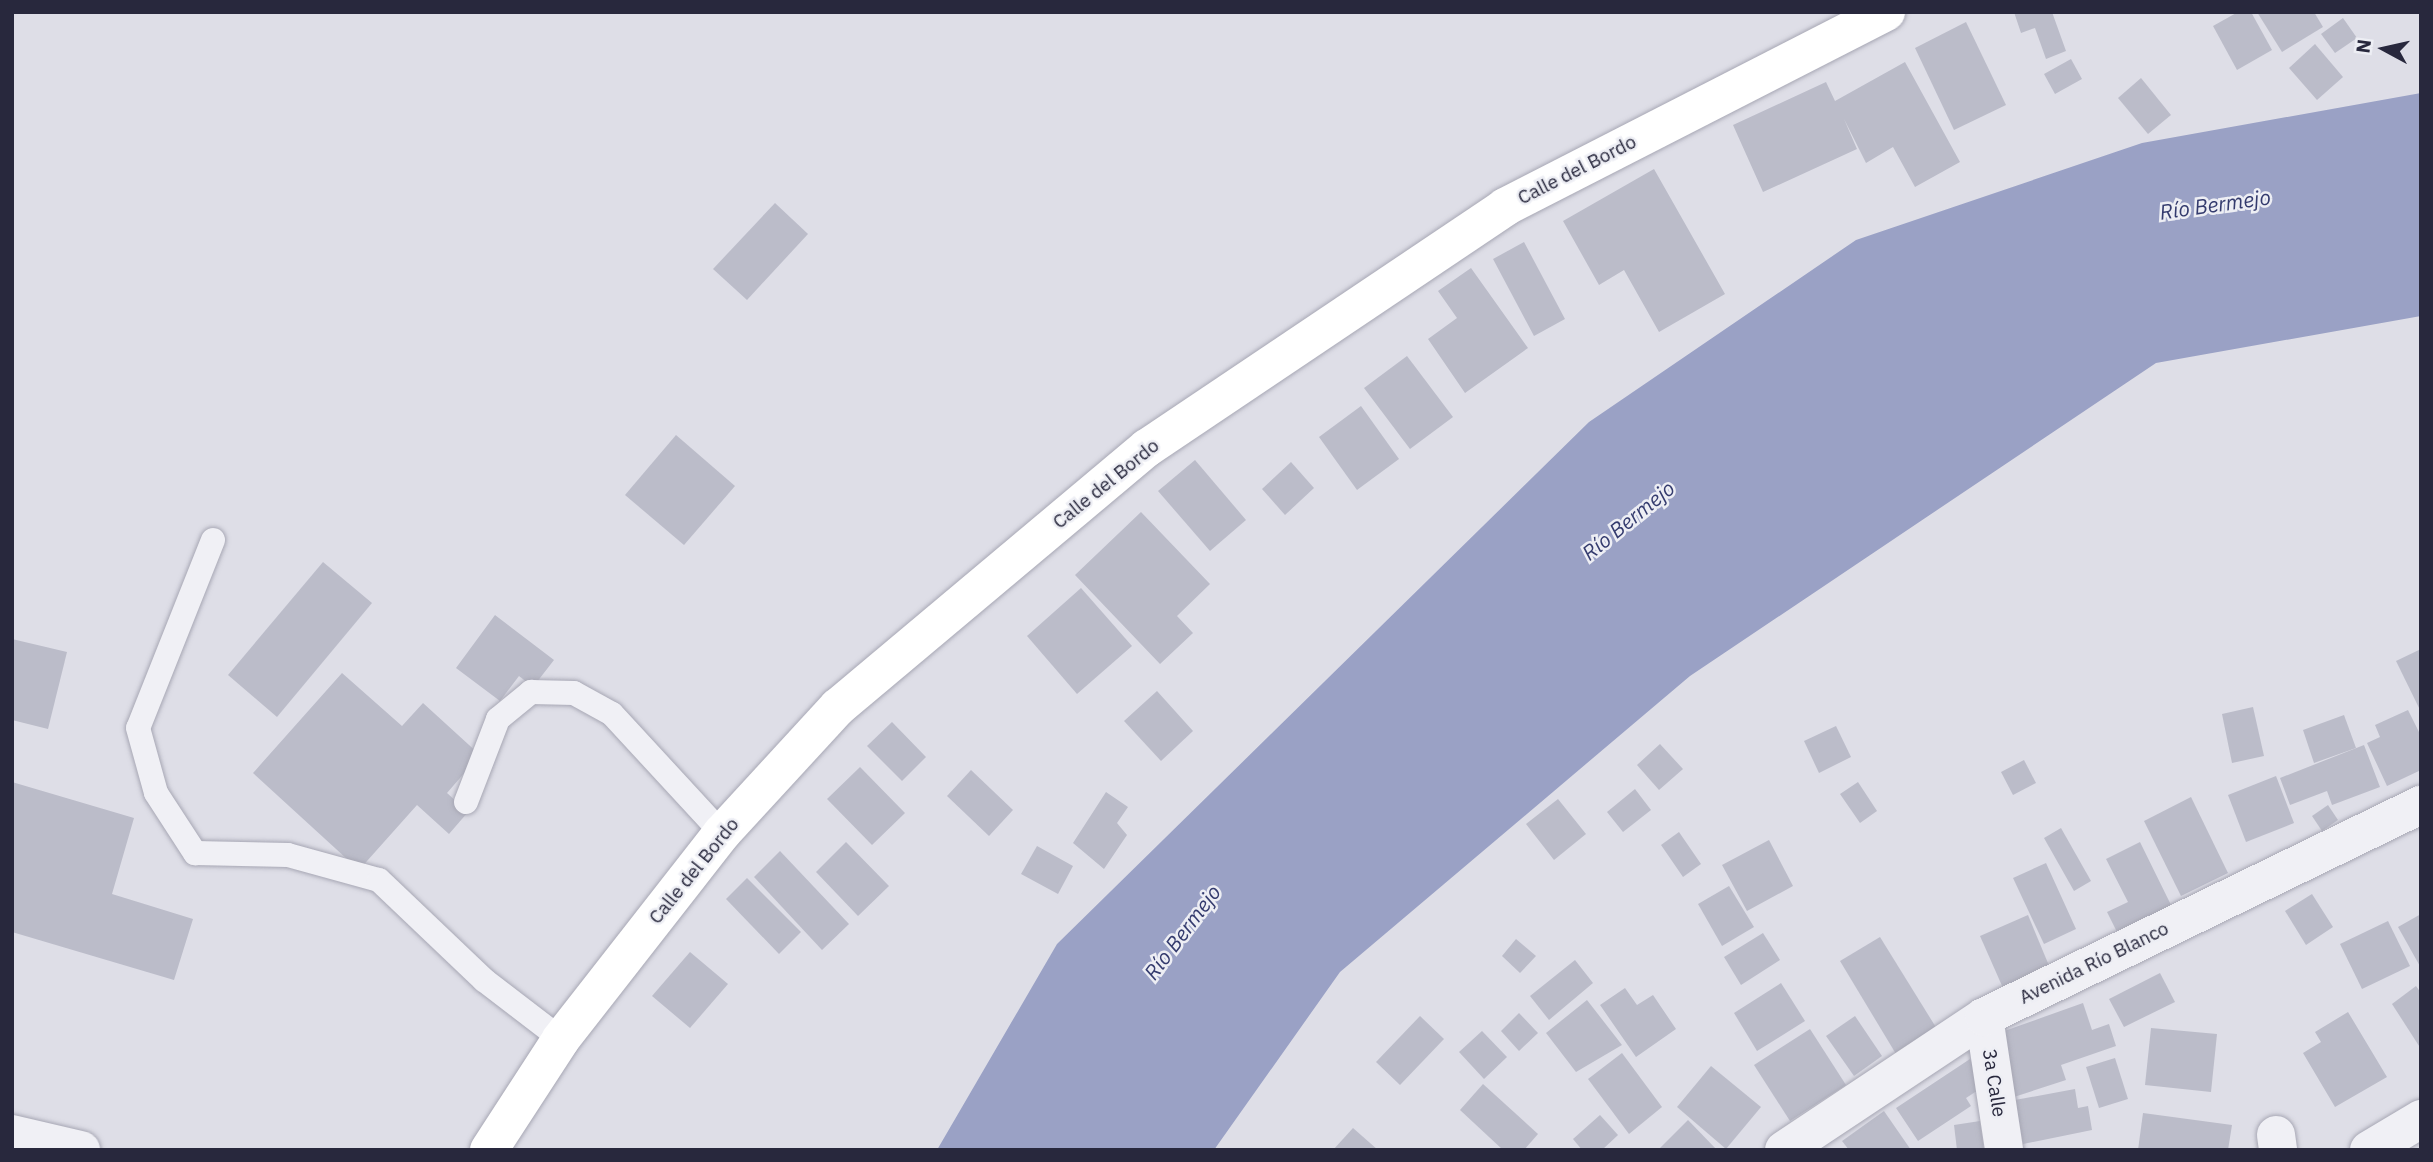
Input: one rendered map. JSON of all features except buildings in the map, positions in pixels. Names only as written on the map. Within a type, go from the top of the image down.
[{"type":"street","name":"Calle del Bordo","points":[[489,1150],[561,1039],[722,833],[838,707],[1147,449],[1506,207],[1886,12]]},
{"type":"street","name":"Avenida Río Blanco","points":[[1784,1150],[1984,1017],[2421,805]]},
{"type":"street","name":"3a Calle","points":[[1984,1017],[2004,1150]]},
{"type":"street","points":[[2369,1150],[2421,1119]]},
{"type":"street","points":[[12,1134],[81,1150]]},
{"type":"lane","points":[[213,540],[138,729],[156,793],[195,853],[288,855],[379,880],[484,980],[561,1039]]},
{"type":"lane","points":[[466,802],[498,719],[531,692],[574,693],[612,714],[722,833]]},
{"type":"water","name":"Río Bermejo","points":[[2421,93],[2421,316],[2156,363],[1690,676],[1340,972],[1214,1150],[937,1150],[1057,944],[1589,422],[1856,240],[2142,143]]}]
